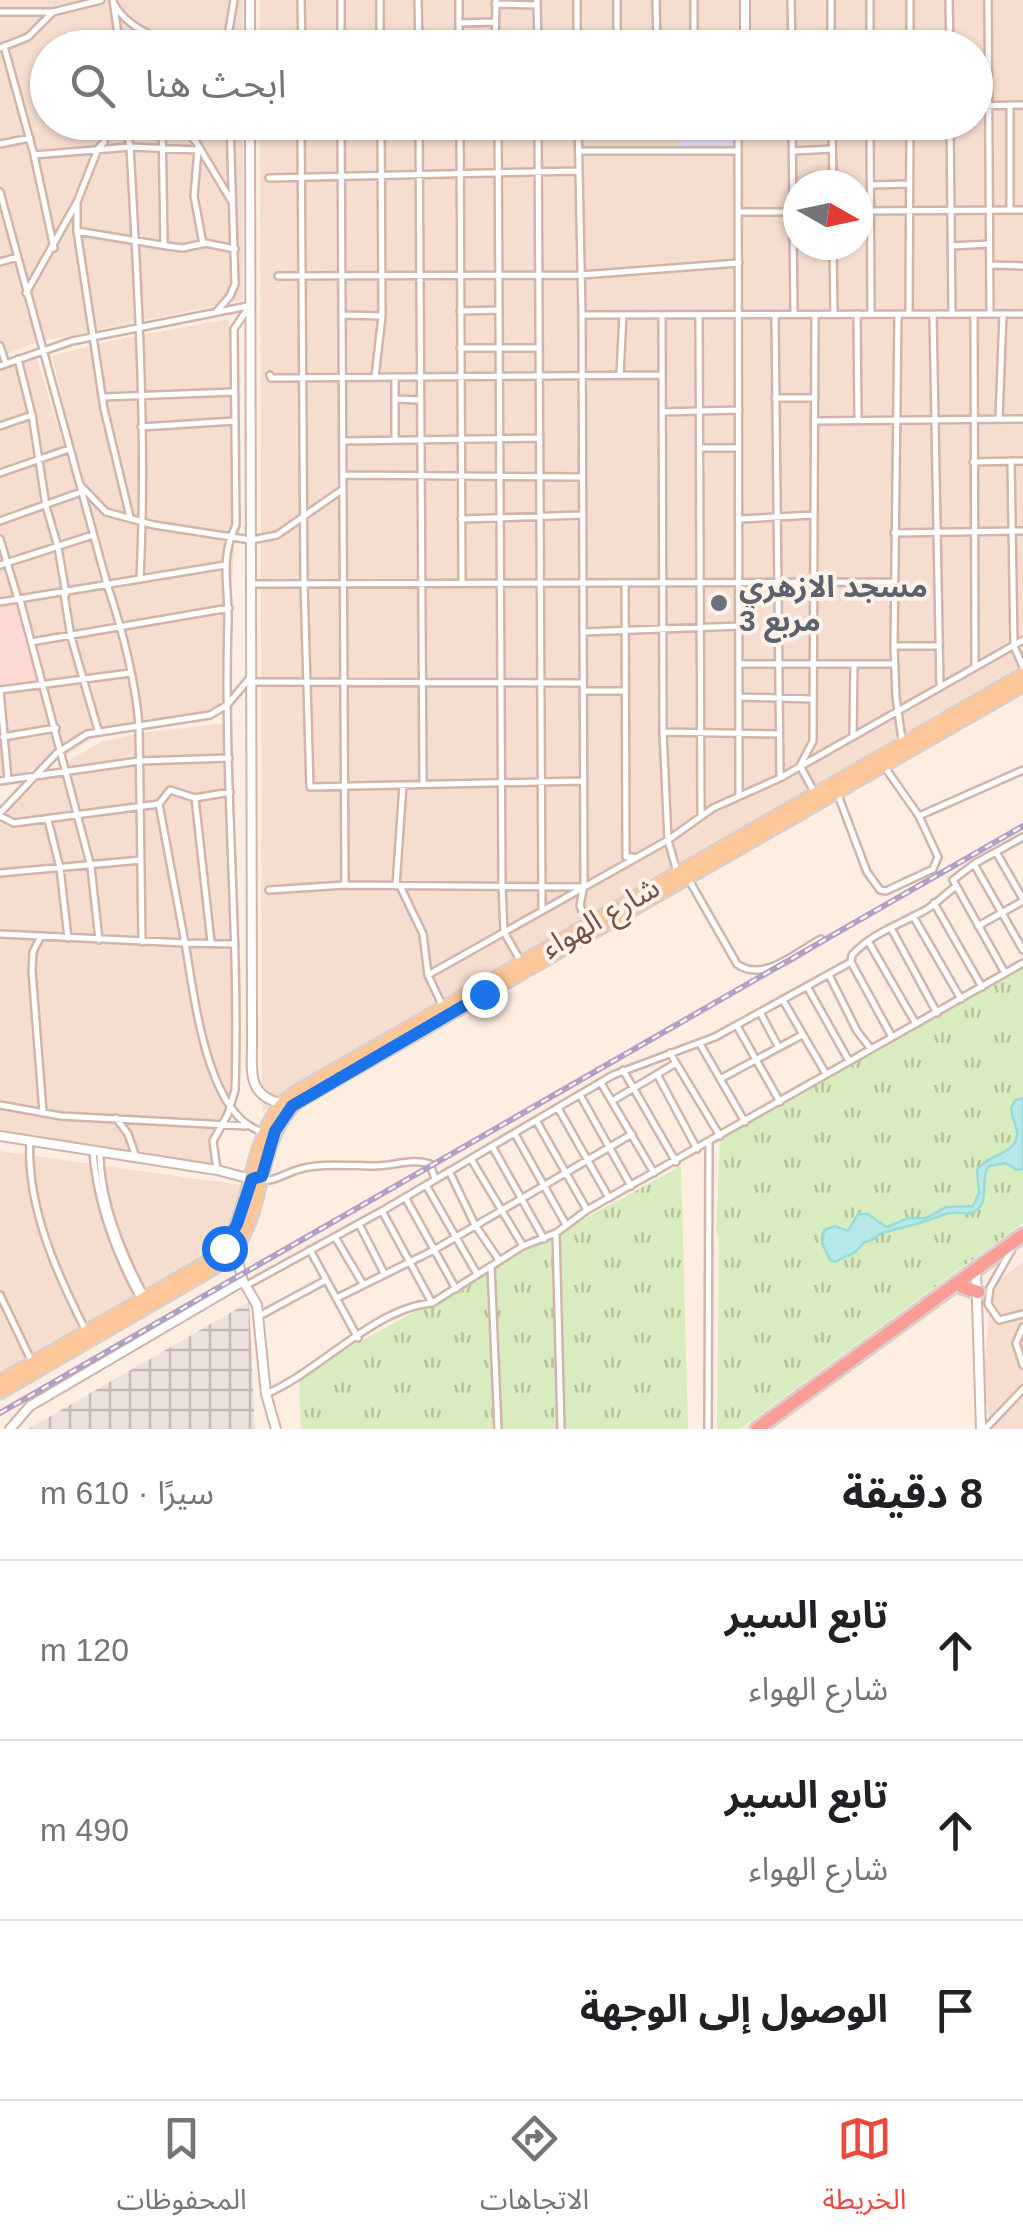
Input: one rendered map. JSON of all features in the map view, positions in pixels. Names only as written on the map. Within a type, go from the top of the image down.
[{"type":"highway","points":[[767,1429],[1023,1239]]},
{"type":"highway","points":[[757,1429],[1023,1239]]},
{"type":"highway","points":[[962,1287],[978,1292]]},
{"type":"main road","name":"شارع الهواء","points":[[0,1381],[218,1255],[258,1179],[275,1131],[298,1102],[817,799],[1023,671]]},
{"type":"main road","name":"شارع الهواء","points":[[817,799],[837,793],[1023,686]]},
{"type":"main road","name":"شارع الهواء","points":[[235,1250],[248,1224],[264,1132],[280,1104],[304,1086],[588,923],[682,875]]},
{"type":"main road","points":[[0,1393],[198,1278],[235,1250]]},
{"type":"street","points":[[0,12],[53,12],[100,0]]},
{"type":"street","points":[[229,30],[234,0]]},
{"type":"street","points":[[250,0],[250,30]]},
{"type":"street","points":[[302,0],[302,30]]},
{"type":"street","points":[[341,0],[341,30]]},
{"type":"street","points":[[380,0],[380,30]]},
{"type":"street","points":[[418,0],[419,30]]},
{"type":"street","points":[[459,0],[459,30]]},
{"type":"street","points":[[577,0],[577,30]]},
{"type":"street","points":[[617,0],[617,30]]},
{"type":"street","points":[[656,0],[657,30]]},
{"type":"street","points":[[694,0],[694,30]]},
{"type":"street","points":[[744,0],[745,30]]},
{"type":"street","points":[[791,0],[792,30]]},
{"type":"street","points":[[831,0],[831,30]]},
{"type":"street","points":[[870,0],[870,30]]},
{"type":"street","points":[[910,0],[910,30]]},
{"type":"street","points":[[949,0],[950,30]]},
{"type":"street","points":[[988,0],[988,30]]},
{"type":"street","points":[[114,2],[118,30]]},
{"type":"street","points":[[114,2],[132,26],[143,30]]},
{"type":"street","points":[[496,30],[496,2],[538,3],[538,30]]},
{"type":"street","points":[[35,30],[53,12]]},
{"type":"street","points":[[459,22],[496,22]]},
{"type":"street","points":[[0,144],[30,138],[2,47],[30,35]]},
{"type":"street","points":[[993,107],[1023,105]]},
{"type":"street","points":[[1010,108],[1010,210]]},
{"type":"street","points":[[30,140],[54,248]]},
{"type":"street","points":[[26,293],[54,248],[105,140]]},
{"type":"street","points":[[129,140],[139,325],[143,522],[140,579]]},
{"type":"street","points":[[162,140],[164,246]]},
{"type":"street","points":[[194,140],[198,150],[194,196],[203,244]]},
{"type":"street","points":[[214,312],[230,296],[235,284],[231,140]]},
{"type":"street","points":[[250,140],[254,1082],[264,1098],[280,1104]]},
{"type":"street","points":[[301,140],[304,584],[310,787],[584,781]]},
{"type":"street","points":[[341,140],[345,885]]},
{"type":"street","points":[[375,377],[382,316],[382,140]]},
{"type":"street","points":[[419,140],[423,784]]},
{"type":"street","points":[[460,140],[462,583]]},
{"type":"street","points":[[498,140],[502,885],[504,932],[522,962]]},
{"type":"street","points":[[538,140],[542,910]]},
{"type":"street","points":[[579,140],[584,781],[584,887],[580,906],[588,923]]},
{"type":"street","points":[[738,140],[740,794]]},
{"type":"street","points":[[792,140],[793,170]]},
{"type":"street","points":[[832,140],[833,170]]},
{"type":"street","points":[[870,140],[870,170]]},
{"type":"street","points":[[909,314],[910,140]]},
{"type":"street","points":[[950,140],[952,314]]},
{"type":"street","points":[[989,140],[990,314]]},
{"type":"street","points":[[34,155],[130,147],[198,150]]},
{"type":"street","points":[[792,152],[832,149]]},
{"type":"street","points":[[198,150],[234,204]]},
{"type":"street","points":[[579,151],[738,151]]},
{"type":"street","points":[[269,178],[579,172]]},
{"type":"street","points":[[873,184],[909,184]]},
{"type":"street","points":[[0,192],[2,211],[121,626],[130,673],[139,725],[142,942]]},
{"type":"street","points":[[76,202],[103,397],[130,518]]},
{"type":"street","points":[[873,212],[1023,210]]},
{"type":"street","points":[[738,212],[783,212]]},
{"type":"street","points":[[77,231],[164,246],[184,248],[203,244],[235,249]]},
{"type":"street","points":[[952,246],[990,244]]},
{"type":"street","points":[[0,262],[17,257]]},
{"type":"street","points":[[794,314],[795,260]]},
{"type":"street","points":[[833,260],[834,314]]},
{"type":"street","points":[[870,260],[870,314]]},
{"type":"street","points":[[278,276],[582,274],[738,263]]},
{"type":"street","points":[[990,265],[1023,266]]},
{"type":"street","points":[[0,346],[3,365],[42,350],[139,325],[250,305]]},
{"type":"street","points":[[217,1170],[213,1141],[232,1106],[236,1075],[227,705],[229,608],[225,566],[236,525],[234,329],[250,305]]},
{"type":"street","points":[[460,311],[499,310]]},
{"type":"street","points":[[774,314],[780,778]]},
{"type":"street","points":[[856,314],[858,420]]},
{"type":"street","points":[[898,314],[894,646],[902,743]]},
{"type":"street","points":[[934,314],[940,687]]},
{"type":"street","points":[[974,314],[975,667]]},
{"type":"street","points":[[999,419],[1003,314]]},
{"type":"street","points":[[582,315],[1023,314]]},
{"type":"street","points":[[342,315],[382,316]]},
{"type":"street","points":[[620,375],[622,315]]},
{"type":"street","points":[[662,315],[663,732],[668,840],[682,875],[738,964],[748,971],[762,972],[821,939]]},
{"type":"street","points":[[699,315],[701,816]]},
{"type":"street","points":[[800,766],[813,741],[815,316]]},
{"type":"street","points":[[460,348],[540,348]]},
{"type":"street","points":[[18,359],[32,415],[46,506],[58,547],[72,636],[98,730]]},
{"type":"street","points":[[270,375],[342,378],[662,374]]},
{"type":"street","points":[[395,377],[395,440]]},
{"type":"street","points":[[103,397],[234,392]]},
{"type":"street","points":[[775,398],[814,398]]},
{"type":"street","points":[[395,400],[420,400]]},
{"type":"street","points":[[662,412],[739,410]]},
{"type":"street","points":[[0,426],[32,415]]},
{"type":"street","points":[[814,420],[1023,419]]},
{"type":"street","points":[[140,427],[234,420]]},
{"type":"street","points":[[343,441],[540,438]]},
{"type":"street","points":[[701,448],[739,448]]},
{"type":"street","points":[[0,473],[69,450]]},
{"type":"street","points":[[1011,461],[1014,646],[1023,671]]},
{"type":"street","points":[[973,462],[1023,461]]},
{"type":"street","points":[[343,475],[582,477]]},
{"type":"street","points":[[79,484],[106,512],[251,540],[278,536],[343,489]]},
{"type":"street","points":[[0,521],[81,492]]},
{"type":"street","points":[[740,519],[814,515]]},
{"type":"street","points":[[461,519],[582,516]]},
{"type":"street","points":[[894,533],[1023,531]]},
{"type":"street","points":[[0,565],[93,534]]},
{"type":"street","points":[[0,540],[68,771],[91,867],[100,940]]},
{"type":"street","points":[[0,602],[225,566]]},
{"type":"street","points":[[251,584],[894,582]]},
{"type":"street","points":[[624,583],[626,858],[636,858]]},
{"type":"street","points":[[31,642],[229,608]]},
{"type":"street","points":[[583,632],[740,626]]},
{"type":"street","points":[[428,974],[668,840],[740,794],[780,778],[1023,640]]},
{"type":"street","points":[[894,646],[939,646]]},
{"type":"street","points":[[740,664],[895,664]]},
{"type":"street","points":[[853,736],[854,664]]},
{"type":"street","points":[[130,673],[0,690],[4,780],[139,761],[228,758]]},
{"type":"street","points":[[251,679],[541,683],[624,690]]},
{"type":"street","points":[[230,792],[195,798],[170,790],[159,804],[48,820],[14,823],[0,814],[62,750],[98,730],[210,715],[227,705],[251,679]]},
{"type":"street","points":[[740,698],[813,699]]},
{"type":"street","points":[[3,737],[56,728]]},
{"type":"street","points":[[663,732],[779,734]]},
{"type":"street","points":[[800,766],[817,799]]},
{"type":"street","points":[[837,793],[868,872],[883,891],[931,870],[938,858],[919,816],[884,766]]},
{"type":"street","points":[[919,816],[1023,770]]},
{"type":"street","points":[[404,785],[398,886],[423,934],[428,974],[443,1007]]},
{"type":"street","points":[[195,798],[211,942]]},
{"type":"street","points":[[159,804],[209,1061],[246,1126]]},
{"type":"street","points":[[48,820],[60,868],[68,938]]},
{"type":"street","points":[[1006,973],[955,887],[955,878],[1022,840]]},
{"type":"street","points":[[978,926],[1023,900],[996,852]]},
{"type":"street","points":[[0,872],[141,860]]},
{"type":"street","points":[[974,864],[1023,950]]},
{"type":"street","points":[[269,890],[345,885],[584,887]]},
{"type":"street","points":[[10,1429],[30,1406],[244,1284],[382,1211],[601,1082],[700,1044],[784,1002],[851,962],[854,952],[890,927],[928,910],[955,887]]},
{"type":"street","points":[[934,903],[982,987]]},
{"type":"street","points":[[913,916],[960,999]]},
{"type":"street","points":[[890,927],[937,1013]]},
{"type":"street","points":[[0,934],[235,944]]},
{"type":"street","points":[[41,936],[33,952],[32,971],[43,1112]]},
{"type":"street","points":[[868,942],[916,1024]]},
{"type":"street","points":[[851,962],[892,1037]]},
{"type":"street","points":[[266,1394],[286,1386],[300,1373],[392,1315],[432,1303],[523,1246],[544,1239],[588,1210],[1023,964]]},
{"type":"street","points":[[830,975],[870,1049]]},
{"type":"street","points":[[808,988],[850,1061]]},
{"type":"street","points":[[784,1002],[826,1074]]},
{"type":"street","points":[[761,1014],[779,1047]]},
{"type":"street","points":[[737,1026],[780,1102]]},
{"type":"street","points":[[720,1079],[802,1035]]},
{"type":"street","points":[[700,1044],[745,1122]]},
{"type":"street","points":[[670,1053],[720,1136]]},
{"type":"street","points":[[612,1101],[676,1062]]},
{"type":"street","points":[[624,1070],[676,1162]]},
{"type":"street","points":[[657,1074],[698,1150]]},
{"type":"street","points":[[601,1082],[654,1174]]},
{"type":"street","points":[[580,1095],[630,1186]]},
{"type":"street","points":[[0,1106],[246,1126],[264,1132]]},
{"type":"street","points":[[558,1108],[609,1198]]},
{"type":"street","points":[[116,1118],[128,1134],[136,1156]]},
{"type":"street","points":[[536,1121],[588,1210]]},
{"type":"street","points":[[514,1134],[566,1223]]},
{"type":"street","points":[[337,1298],[434,1250],[632,1134]]},
{"type":"street","points":[[0,1136],[258,1179],[281,1179],[296,1170],[329,1164],[378,1166],[422,1161],[432,1165],[435,1179]]},
{"type":"street","points":[[30,1140],[31,1176],[44,1231],[86,1332]]},
{"type":"street","points":[[708,1429],[709,1143]]},
{"type":"street","points":[[492,1146],[544,1239]]},
{"type":"street","points":[[97,1150],[116,1230],[143,1298]]},
{"type":"street","points":[[470,1158],[523,1246]]},
{"type":"street","points":[[449,1171],[475,1225],[500,1260]]},
{"type":"street","points":[[426,1184],[476,1274]]},
{"type":"street","points":[[405,1197],[456,1289]]},
{"type":"street","points":[[382,1211],[432,1303]]},
{"type":"street","points":[[359,1224],[384,1273]]},
{"type":"street","points":[[556,1232],[561,1429]]},
{"type":"street","points":[[335,1237],[362,1284]]},
{"type":"street","points":[[235,1250],[244,1284],[255,1300],[266,1394],[276,1429]]},
{"type":"street","points":[[310,1250],[358,1338]]},
{"type":"street","points":[[1011,1251],[990,1288],[988,1304],[999,1320],[1023,1314]]},
{"type":"street","points":[[491,1266],[498,1429]]},
{"type":"street","points":[[976,1273],[985,1429]]},
{"type":"street","points":[[258,1316],[326,1280]]},
{"type":"street","points":[[0,1295],[33,1362]]},
{"type":"street","points":[[1023,1328],[1016,1342],[1023,1366]]},
{"type":"street","points":[[985,1429],[1023,1389]]},
{"type":"shaded area","points":[[0,0],[243,0],[243,30],[30,30],[30,140],[243,140],[243,300],[38,342],[0,356]]},
{"type":"shaded area","points":[[260,0],[1023,0],[1023,670],[262,1112],[260,140],[993,140],[993,30],[260,30]]},
{"type":"shaded area","points":[[680,140],[733,140],[733,145],[680,146]]},
{"type":"shaded area","points":[[229,319],[234,550],[220,713],[143,722],[125,631],[78,466],[52,356]]},
{"type":"shaded area","points":[[37,359],[120,629],[140,719],[94,738],[59,760],[0,781],[0,371]]},
{"type":"shaded area","points":[[22,603],[43,685],[0,690],[0,606]]},
{"type":"shaded area","points":[[225,723],[231,875],[231,1070],[230,1096],[211,1166],[0,1132],[0,823],[14,803],[49,772],[101,742]]},
{"type":"shaded area","points":[[0,1151],[240,1185],[239,1206],[224,1240],[208,1257],[0,1378]]},
{"type":"shaded area","points":[[1023,1262],[1023,1429],[991,1429],[983,1380],[991,1286]]},
{"type":"shaded area","points":[[249,1302],[255,1429],[28,1429]]},
{"type":"green space","points":[[1023,968],[1023,1223],[740,1429],[717,1429],[716,1233],[720,1140]]},
{"type":"green space","points":[[681,1166],[688,1429],[301,1429],[299,1375]]},
{"type":"water","points":[[1023,1098],[1023,1169],[1006,1163],[989,1166],[983,1201],[977,1210],[950,1213],[882,1233],[854,1253],[835,1262],[830,1260],[822,1243],[824,1230],[835,1226],[848,1231],[858,1214],[868,1214],[886,1227],[909,1218],[926,1218],[946,1207],[973,1206],[979,1193],[977,1170],[1016,1140],[1011,1109],[1015,1100]]},
{"type":"railway","points":[[0,1413],[1023,826]]},
{"type":"place","name":"مسجد الازهري مربع 3","points":[[719,603]]},
{"type":"route","points":[[224,1248],[237,1224],[252,1179],[262,1176],[275,1131],[292,1106],[484,994]]}]
